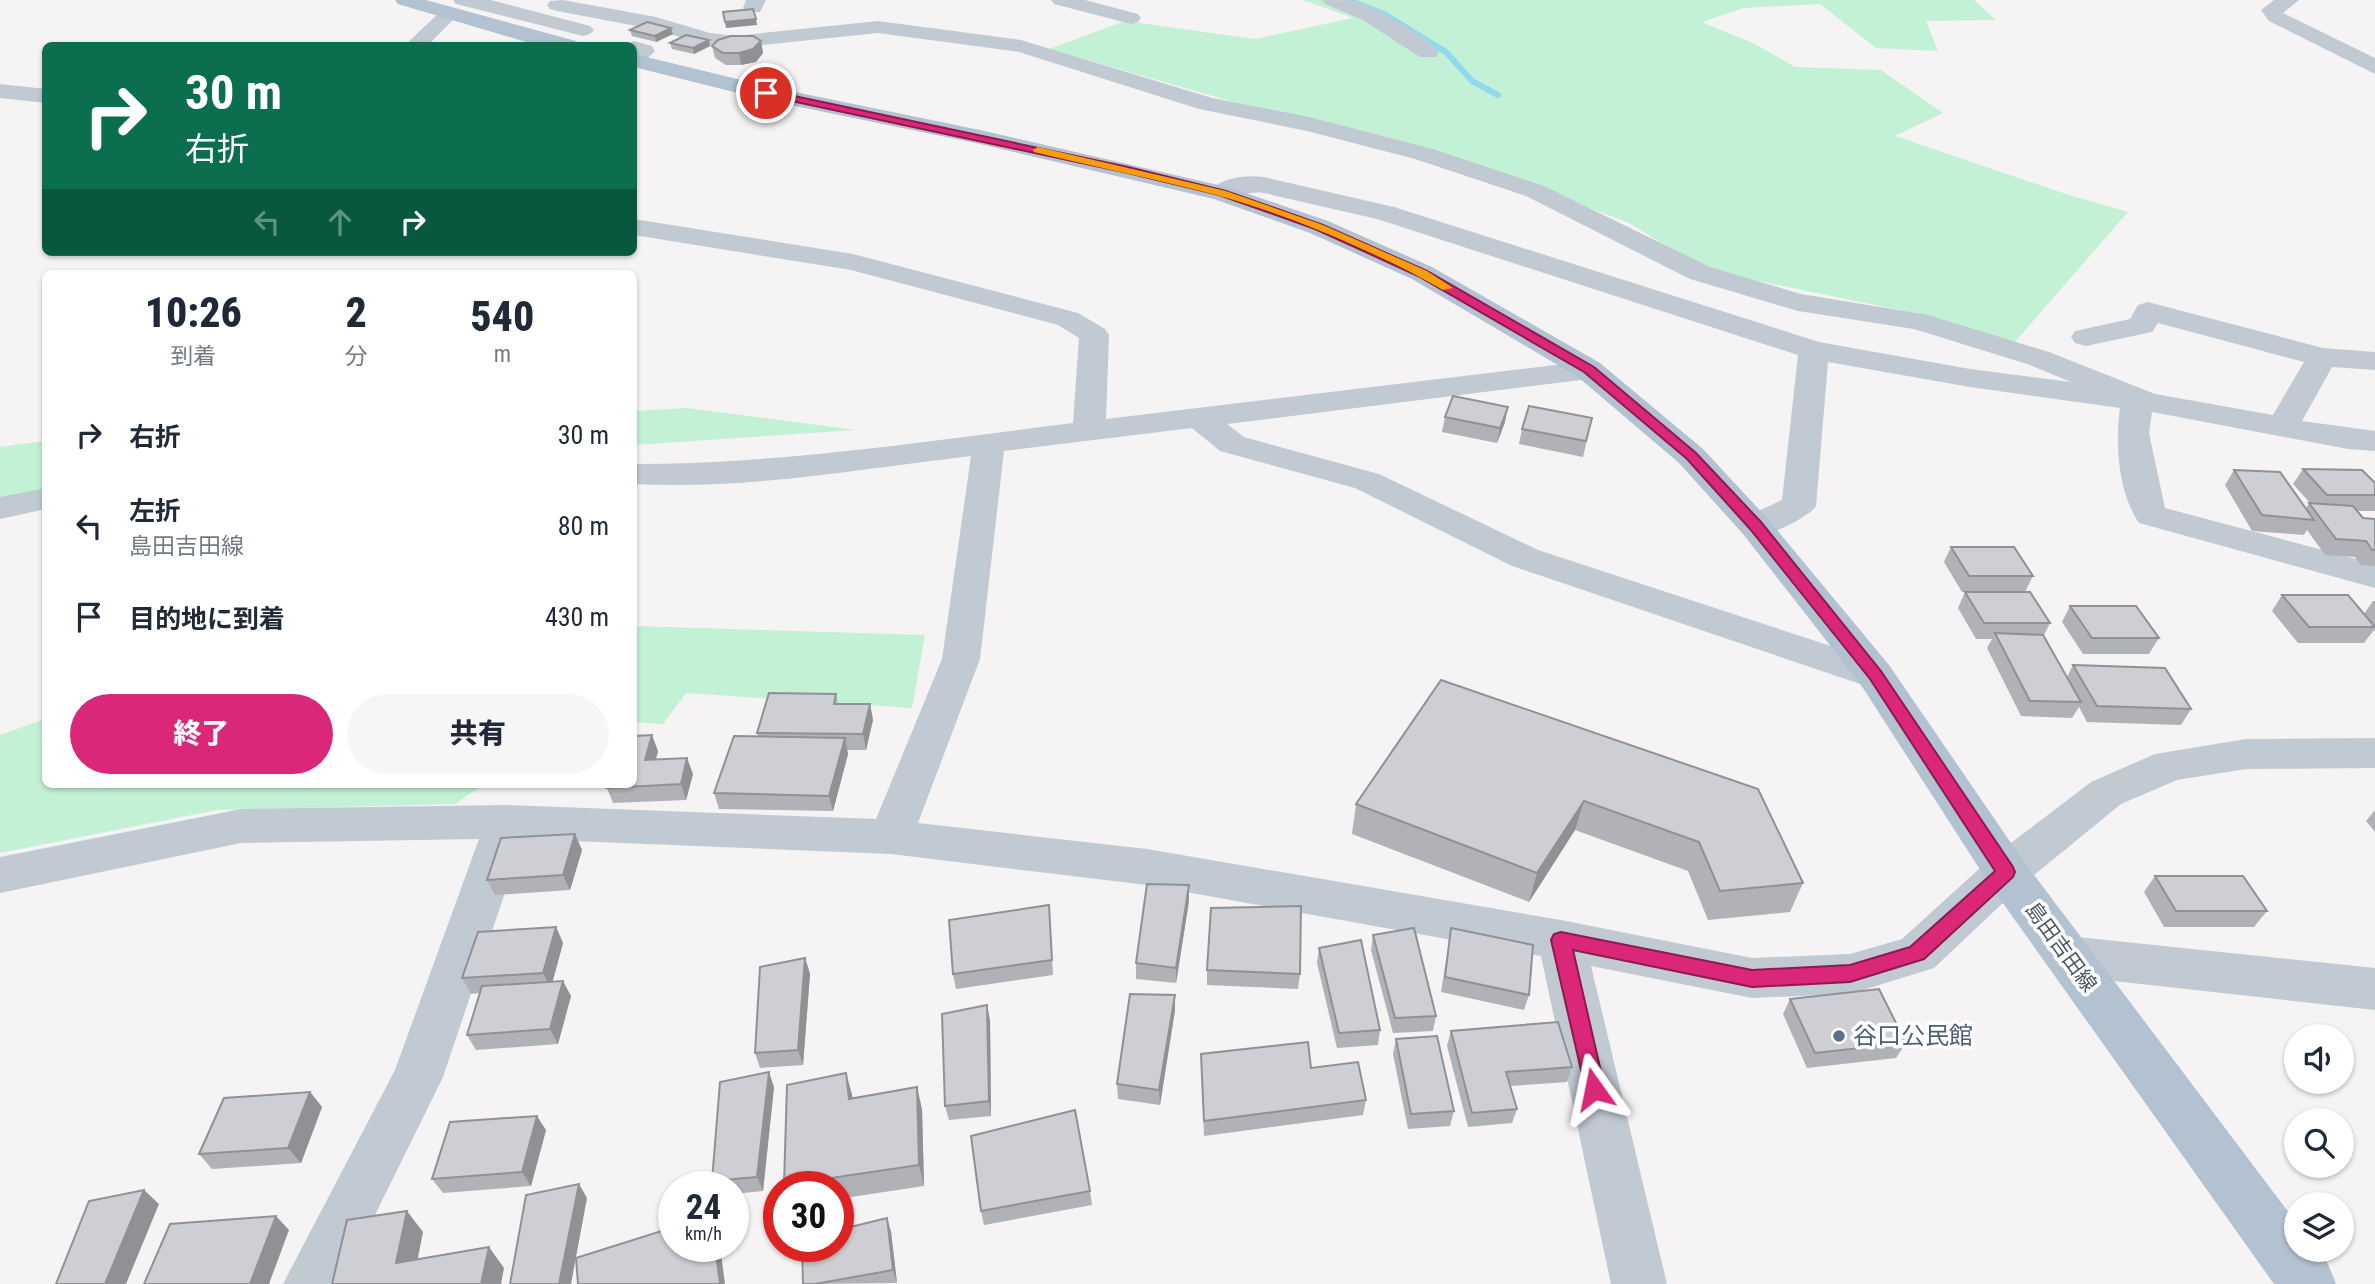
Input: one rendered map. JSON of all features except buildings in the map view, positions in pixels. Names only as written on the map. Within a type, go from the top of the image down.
[{"type":"main road","points":[[405,0],[456,7],[500,27],[554,42]]},
{"type":"main road","name":"島田吉田線","points":[[637,51],[766,93],[980,137],[1223,193],[1319,227],[1422,273],[1589,370],[1691,456],[1755,526],[1875,675],[2006,872],[2308,1284]]},
{"type":"street","points":[[611,0],[633,7],[709,21]]},
{"type":"street","points":[[1061,0],[1130,18]]},
{"type":"street","points":[[1332,0],[1347,4],[1387,24],[1428,52]]},
{"type":"street","points":[[2289,0],[2271,10],[2276,17],[2375,67]]},
{"type":"street","points":[[418,42],[456,7],[543,8],[656,23],[708,39],[734,42],[877,27],[1021,47],[1207,104],[1309,124],[1424,154],[1535,191],[1699,273],[1798,302],[1918,321],[2038,358],[2142,402]]},
{"type":"street","points":[[500,27],[543,8],[614,42]]},
{"type":"street","points":[[0,91],[42,96]]},
{"type":"street","points":[[1223,193],[1246,183],[1264,185],[1385,213],[1814,350],[1970,378],[2142,402],[2348,439],[2375,441]]},
{"type":"street","points":[[637,227],[853,262],[1068,319],[1094,335],[1089,431]]},
{"type":"street","points":[[2086,337],[2141,326],[2148,311],[2322,357],[2375,362]]},
{"type":"street","points":[[1755,526],[1799,506],[1814,350]]},
{"type":"street","points":[[2283,427],[2322,357]]},
{"type":"street","points":[[637,474],[668,475],[797,467],[1589,370]]},
{"type":"street","points":[[2142,402],[2133,433],[2144,501],[2151,515],[2375,576]]},
{"type":"street","points":[[1200,419],[1232,444],[1367,481],[1525,558],[1875,675]]},
{"type":"street","points":[[891,837],[961,659],[989,443]]},
{"type":"street","points":[[0,508],[42,499]]},
{"type":"street","points":[[0,875],[241,826],[507,822],[891,837],[1147,867],[1561,940],[1752,978],[1850,974],[1917,954],[2006,872],[2106,793],[2170,765],[2246,754],[2375,753]]},
{"type":"street","points":[[311,1284],[418,1077],[507,822]]},
{"type":"street","points":[[1561,940],[1639,1284]]},
{"type":"street","points":[[2068,956],[2375,989]]},
{"type":"green space","points":[[1303,0],[1974,0],[1996,20],[1926,21],[1938,51],[1876,48],[1820,4],[1743,8],[1702,22],[1755,44],[1795,67],[1881,70],[1943,113],[1895,136],[2069,195],[2128,212],[2014,343],[1899,310],[1705,270],[1629,223],[1454,156],[1244,105],[1049,49],[1125,21],[1255,39],[1353,18]]},
{"type":"green space","points":[[687,408],[856,430],[637,445],[637,411]]},
{"type":"green space","points":[[42,441],[42,493],[0,500],[0,447]]},
{"type":"green space","points":[[637,626],[925,635],[912,708],[686,693],[663,724],[637,722]]},
{"type":"green space","points":[[42,720],[42,788],[478,788],[455,804],[217,810],[0,853],[0,735]]},
{"type":"waterway","points":[[1348,0],[1386,15],[1446,52],[1472,81],[1498,95]]},
{"type":"slow traffic","points":[[1038,150],[1223,193],[1319,227],[1422,273],[1447,288]]},
{"type":"place","name":"谷口公民館","points":[[1839,1036]]},
{"type":"route","points":[[766,93],[980,137],[1223,193],[1319,227],[1422,273],[1589,370],[1691,456],[1781,557],[1875,675],[2006,872],[1917,954],[1850,974],[1752,978],[1561,940],[1594,1089]]}]
